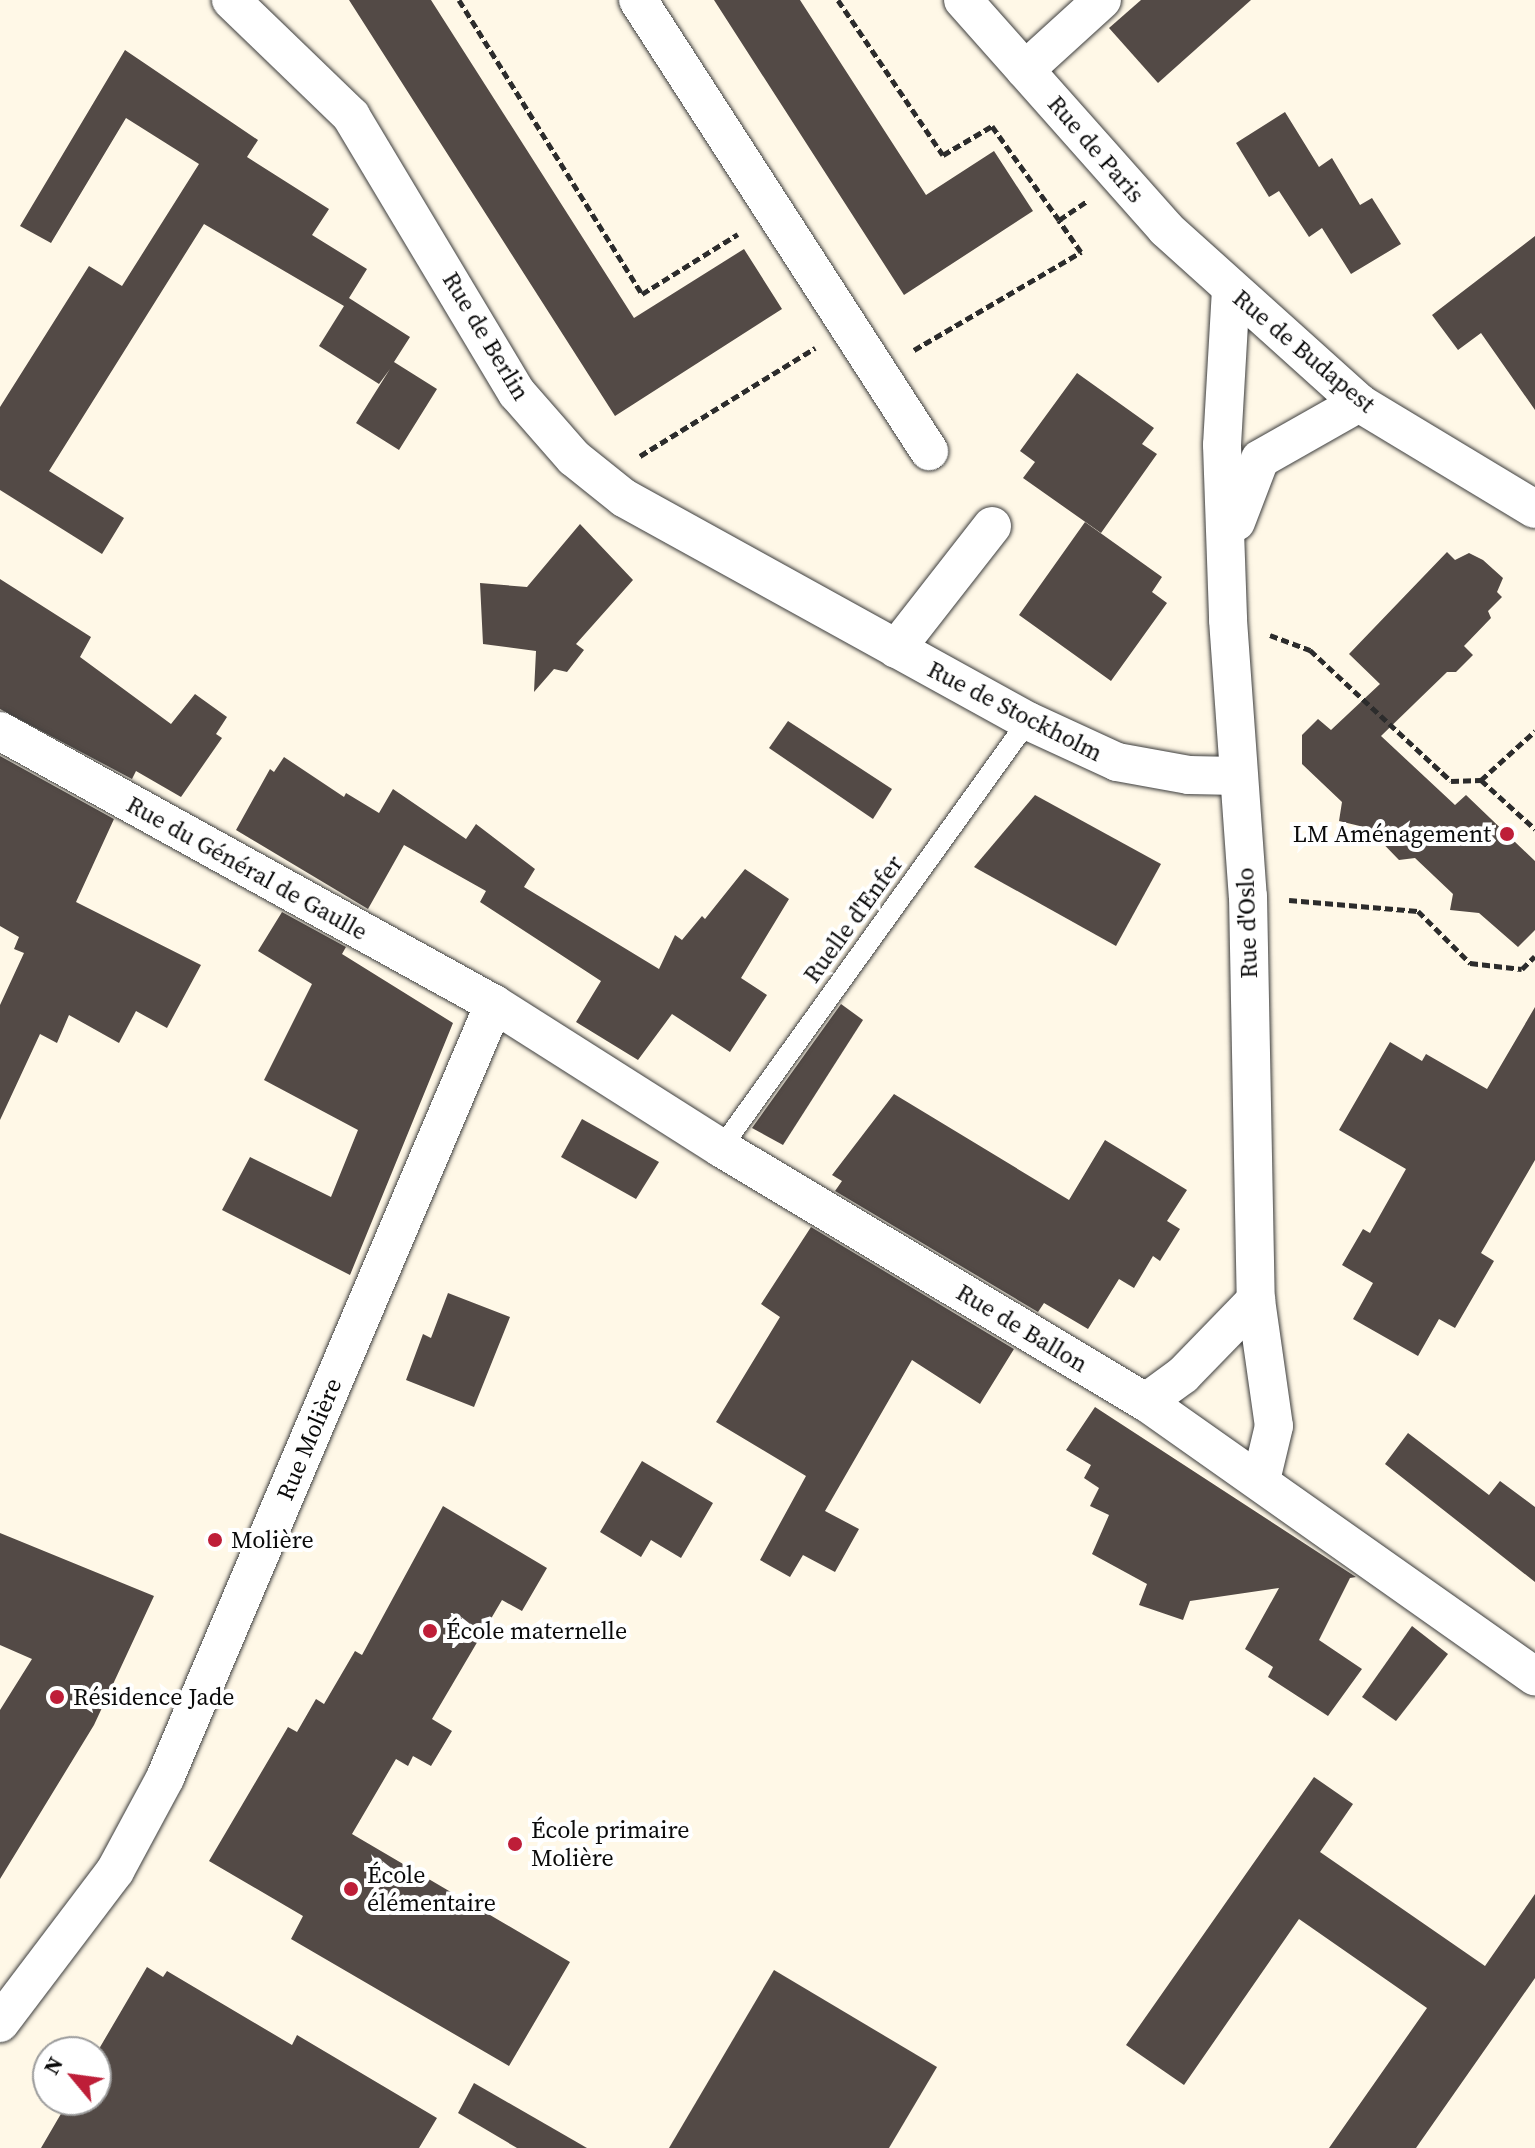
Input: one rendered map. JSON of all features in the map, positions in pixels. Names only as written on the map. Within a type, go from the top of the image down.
[{"type":"street","name":"Rue de Berlin","points":[[231,0],[351,116],[517,393],[574,458],[603,481],[850,624]]},
{"type":"street","points":[[638,0],[848,330],[879,371],[929,451]]},
{"type":"street","name":"Rue de Paris","points":[[963,0],[1166,229]]},
{"type":"street","points":[[1025,70],[1102,0]]},
{"type":"street","name":"Rue de Budapest","points":[[1166,229],[1359,403],[1535,509]]},
{"type":"street","name":"Rue d'Oslo","points":[[1231,289],[1222,445],[1237,776],[1248,896],[1256,1300],[1274,1426],[1261,1480]]},
{"type":"street","name":"Rue d'Oslo","points":[[1229,548],[1249,478],[1260,459],[1359,403]]},
{"type":"street","points":[[896,649],[992,526]]},
{"type":"street","name":"Rue de Stockholm","points":[[850,624],[1028,721],[1117,762],[1189,775],[1237,776]]},
{"type":"street","name":"Rue du Général de Gaulle","points":[[0,731],[494,1004]]},
{"type":"street","name":"Rue de Ballon","points":[[494,1004],[721,1148],[1146,1402],[1261,1480],[1535,1676]]},
{"type":"street","name":"Rue Molière","points":[[0,2023],[100,1894],[165,1778],[494,1004]]},
{"type":"street","points":[[1146,1402],[1183,1375],[1256,1300]]},
{"type":"lane","name":"Ruelle d'Enfer","points":[[721,1148],[1028,721]]},
{"type":"path","points":[[459,0],[642,294],[773,212]]},
{"type":"path","points":[[838,0],[943,155],[992,126],[1081,252],[879,371]]},
{"type":"path","points":[[1059,220],[1122,178]]},
{"type":"path","points":[[603,481],[848,330]]},
{"type":"path","points":[[1310,650],[1451,781],[1481,780],[1535,731]]},
{"type":"path","points":[[1481,780],[1535,829]]},
{"type":"path","points":[[1248,896],[1418,911],[1470,963],[1522,969],[1535,956]]},
{"type":"building","points":[[349,0],[431,0],[634,318],[744,249],[782,309],[615,416]]},
{"type":"building","points":[[714,0],[800,0],[926,195],[994,151],[1033,211],[904,295]]},
{"type":"building","points":[[1141,0],[1251,0],[1158,83],[1109,28]]},
{"type":"building","points":[[125,50],[258,140],[247,157],[329,209],[312,235],[367,269],[349,298],[410,337],[394,362],[437,389],[399,450],[356,423],[390,369],[379,384],[319,346],[344,306],[204,224],[49,471],[124,518],[102,554],[0,490],[0,407],[89,266],[122,286],[199,164],[126,118],[51,243],[20,226]]},
{"type":"building","points":[[1285,112],[1319,167],[1332,158],[1360,205],[1372,198],[1401,244],[1351,274],[1322,228],[1309,237],[1279,191],[1269,197],[1236,143]]},
{"type":"building","points":[[1535,236],[1535,410],[1481,333],[1458,350],[1432,315]]},
{"type":"building","points":[[1077,373],[1154,428],[1142,444],[1157,454],[1101,533],[1023,478],[1035,462],[1020,451]]},
{"type":"building","points":[[1085,522],[1162,577],[1152,592],[1167,603],[1111,681],[1019,615]]},
{"type":"building","points":[[580,524],[633,580],[576,644],[584,650],[567,672],[554,669],[534,692],[536,651],[483,644],[480,583],[527,587]]},
{"type":"building","points":[[1447,552],[1455,560],[1469,553],[1483,560],[1503,578],[1497,592],[1502,597],[1488,611],[1491,618],[1464,646],[1473,655],[1456,672],[1447,672],[1381,736],[1455,805],[1466,795],[1535,861],[1535,930],[1518,947],[1479,913],[1450,910],[1453,894],[1415,858],[1399,860],[1368,828],[1339,821],[1342,802],[1302,764],[1302,735],[1318,719],[1331,730],[1380,684],[1349,654]]},
{"type":"building","points":[[0,579],[91,637],[80,657],[171,724],[195,694],[227,717],[216,734],[222,738],[181,797],[136,771],[132,779],[0,709]]},
{"type":"building","points":[[788,721],[892,789],[873,819],[769,748]]},
{"type":"building","points":[[0,756],[114,819],[76,902],[201,965],[167,1028],[136,1011],[119,1043],[69,1015],[57,1043],[40,1034],[0,1120],[0,1005],[24,953],[14,949],[19,937],[0,926]]},
{"type":"building","points":[[284,757],[344,797],[346,793],[379,813],[393,789],[466,839],[476,824],[535,869],[524,887],[659,969],[675,935],[682,940],[702,916],[705,919],[745,869],[789,899],[741,978],[767,995],[730,1052],[672,1014],[638,1060],[576,1022],[601,981],[480,902],[486,891],[404,845],[368,909],[236,830],[270,769],[274,772]]},
{"type":"building","points":[[1035,795],[1161,864],[1116,946],[974,867]]},
{"type":"building","points":[[282,912],[346,947],[342,954],[453,1023],[350,1275],[222,1210],[250,1157],[331,1197],[358,1130],[264,1080],[312,984],[258,951]]},
{"type":"building","points":[[841,1004],[863,1020],[783,1145],[752,1128]]},
{"type":"building","points":[[1535,1007],[1535,1160],[1481,1253],[1494,1261],[1455,1328],[1439,1319],[1418,1356],[1353,1319],[1373,1283],[1342,1265],[1363,1229],[1370,1233],[1406,1169],[1339,1130],[1390,1042],[1422,1061],[1426,1054],[1487,1089]]},
{"type":"building","points":[[894,1094],[1069,1200],[1105,1140],[1187,1190],[1167,1221],[1180,1229],[1160,1261],[1153,1256],[1134,1288],[1119,1279],[1088,1329],[1044,1303],[1038,1312],[835,1191],[842,1181],[832,1175]]},
{"type":"building","points":[[582,1119],[659,1162],[636,1199],[561,1157]]},
{"type":"building","points":[[811,1227],[1014,1349],[980,1404],[912,1360],[825,1511],[859,1529],[835,1572],[803,1555],[790,1577],[760,1560],[806,1476],[716,1422],[780,1317],[761,1304]]},
{"type":"building","points":[[448,1293],[510,1317],[474,1407],[406,1380],[423,1334],[431,1338]]},
{"type":"building","points":[[1095,1407],[1356,1577],[1350,1578],[1319,1640],[1362,1669],[1328,1716],[1268,1677],[1273,1667],[1245,1649],[1279,1588],[1190,1601],[1183,1620],[1139,1605],[1147,1584],[1092,1554],[1109,1515],[1090,1506],[1099,1488],[1084,1478],[1091,1465],[1066,1450]]},
{"type":"building","points":[[1408,1433],[1489,1495],[1500,1481],[1535,1507],[1535,1582],[1385,1464]]},
{"type":"building","points":[[642,1461],[713,1503],[681,1558],[651,1540],[641,1557],[600,1532]]},
{"type":"building","name":"École élémentaire","points":[[443,1506],[547,1568],[522,1611],[502,1600],[432,1719],[452,1731],[431,1766],[413,1756],[408,1766],[396,1759],[352,1834],[570,1962],[509,2066],[291,1939],[303,1916],[209,1861],[288,1727],[297,1732],[316,1699],[324,1704],[355,1651],[362,1655]]},
{"type":"building","name":"Résidence Jade","points":[[0,1533],[154,1596],[94,1725],[0,1879],[0,1710],[32,1659],[0,1645]]},
{"type":"building","points":[[1412,1626],[1448,1654],[1396,1721],[1362,1697]]},
{"type":"building","points":[[1314,1777],[1353,1804],[1320,1852],[1485,1966],[1535,1894],[1535,1978],[1416,2148],[1329,2148],[1427,2008],[1299,1919],[1184,2085],[1126,2045]]},
{"type":"building","points":[[147,1967],[163,1977],[167,1971],[292,2045],[297,2035],[437,2118],[419,2148],[41,2148],[60,2116],[112,2116],[112,2036],[107,2036]]},
{"type":"building","points":[[774,1970],[937,2067],[889,2148],[669,2148]]},
{"type":"building","points":[[474,2083],[587,2148],[517,2148],[458,2113]]},
{"type":"place","name":"LM Aménagement","points":[[1507,834]]},
{"type":"place","name":"Molière","points":[[215,1540]]},
{"type":"place","name":"École maternelle","points":[[430,1631]]},
{"type":"place","name":"Résidence Jade","points":[[57,1697]]},
{"type":"place","name":"École primaire Molière","points":[[515,1844]]},
{"type":"place","name":"École élémentaire","points":[[351,1889]]}]
